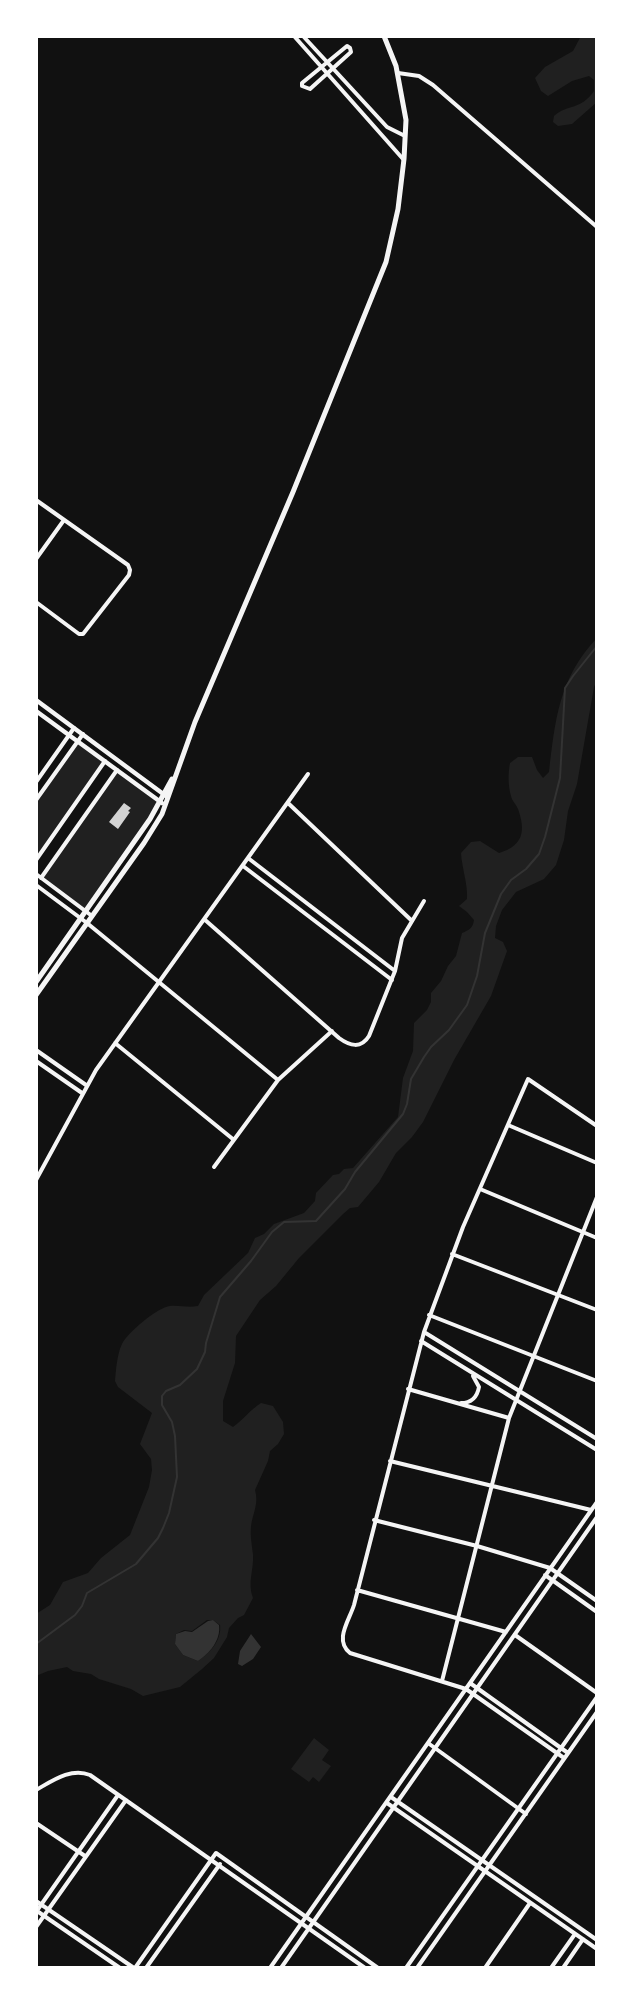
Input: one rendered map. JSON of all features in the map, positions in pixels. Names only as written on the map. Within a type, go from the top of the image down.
[{"type":"main road","points":[[36,995],[151,833],[165,807],[166,796],[195,722],[293,492],[382,272],[393,238],[404,159],[406,120],[398,73],[384,36]]},
{"type":"main road","points":[[36,982],[150,819],[160,801],[166,796]]},
{"type":"street","points":[[294,36],[404,159]]},
{"type":"street","points":[[303,36],[387,127],[405,136]]},
{"type":"street","points":[[346,46],[350,48],[351,52],[310,89],[304,88],[303,82],[326,62],[346,46]]},
{"type":"street","points":[[398,73],[413,74],[433,85],[597,227]]},
{"type":"street","points":[[36,500],[128,565],[130,570],[129,575],[83,634],[79,634],[36,602]]},
{"type":"street","points":[[36,559],[64,520]]},
{"type":"street","points":[[36,700],[166,796]]},
{"type":"street","points":[[36,711],[160,801],[165,807]]},
{"type":"street","points":[[36,782],[74,728]]},
{"type":"street","points":[[36,800],[83,734]]},
{"type":"street","points":[[36,860],[105,761]]},
{"type":"street","points":[[41,878],[117,770]]},
{"type":"street","points":[[36,1180],[86,1085],[308,774]]},
{"type":"street","points":[[288,803],[411,921]]},
{"type":"street","points":[[248,858],[395,971]]},
{"type":"street","points":[[243,866],[392,980]]},
{"type":"street","points":[[36,874],[92,916]]},
{"type":"street","points":[[36,885],[87,923],[278,1080]]},
{"type":"street","points":[[204,919],[332,1031],[351,1045],[359,1045],[369,1036],[392,980],[401,941],[424,901]]},
{"type":"street","points":[[214,1167],[278,1080],[332,1031]]},
{"type":"street","points":[[115,1043],[234,1140]]},
{"type":"street","points":[[36,1050],[86,1085]]},
{"type":"street","points":[[36,1060],[82,1093]]},
{"type":"street","points":[[564,1758],[466,1689],[352,1654],[342,1643],[342,1635],[357,1590],[429,1315],[452,1254],[528,1078],[597,1126]]},
{"type":"street","points":[[508,1125],[597,1163]]},
{"type":"street","points":[[480,1189],[597,1238]]},
{"type":"street","points":[[442,1681],[509,1418],[597,1197]]},
{"type":"street","points":[[452,1254],[597,1310]]},
{"type":"street","points":[[429,1315],[597,1381]]},
{"type":"street","points":[[424,1332],[597,1439]]},
{"type":"street","points":[[421,1341],[597,1450]]},
{"type":"street","points":[[455,1403],[472,1400],[479,1389],[477,1380],[461,1366]]},
{"type":"street","points":[[408,1389],[509,1418]]},
{"type":"street","points":[[390,1461],[591,1510]]},
{"type":"street","points":[[270,1968],[597,1502]]},
{"type":"street","points":[[281,1968],[553,1580],[595,1524],[597,1517]]},
{"type":"street","points":[[374,1520],[477,1546],[550,1568],[597,1601]]},
{"type":"street","points":[[545,1575],[597,1612]]},
{"type":"street","points":[[357,1590],[506,1632]]},
{"type":"street","points":[[406,1968],[597,1695],[515,1635]]},
{"type":"street","points":[[470,1683],[568,1753]]},
{"type":"street","points":[[417,1968],[597,1712]]},
{"type":"street","points":[[428,1743],[526,1814]]},
{"type":"street","points":[[36,1790],[63,1776],[78,1772],[90,1775],[365,1968]]},
{"type":"street","points":[[118,1795],[36,1912],[120,1968]]},
{"type":"street","points":[[391,1797],[597,1940]]},
{"type":"street","points":[[36,1927],[126,1800]]},
{"type":"street","points":[[387,1803],[597,1949]]},
{"type":"street","points":[[36,1823],[85,1856]]},
{"type":"street","points":[[36,1901],[135,1968],[216,1853],[378,1968]]},
{"type":"street","points":[[146,1968],[224,1859]]},
{"type":"street","points":[[485,1968],[530,1903]]},
{"type":"street","points":[[551,1968],[575,1934]]},
{"type":"street","points":[[563,1968],[583,1939]]},
{"type":"shaded area","points":[[581,36],[597,36],[597,102],[572,124],[558,126],[553,122],[554,116],[584,102],[594,91],[594,80],[589,76],[572,81],[548,96],[541,91],[535,78],[545,67],[573,51]]},
{"type":"shaded area","points":[[597,638],[597,680],[577,784],[568,811],[564,840],[556,865],[544,879],[516,892],[502,910],[496,926],[495,938],[503,942],[507,951],[491,996],[454,1060],[423,1122],[396,1153],[379,1182],[358,1207],[350,1208],[343,1214],[260,1300],[236,1336],[235,1363],[223,1401],[223,1421],[233,1427],[261,1403],[273,1406],[283,1422],[284,1434],[270,1451],[255,1490],[256,1504],[251,1530],[253,1561],[251,1592],[253,1598],[244,1615],[229,1628],[227,1637],[214,1658],[180,1687],[143,1696],[131,1689],[99,1679],[91,1674],[73,1671],[67,1667],[36,1676],[36,1614],[50,1605],[63,1582],[88,1573],[101,1558],[130,1535],[149,1487],[151,1459],[140,1444],[152,1413],[118,1387],[115,1381],[122,1344],[143,1321],[165,1307],[198,1306],[204,1295],[248,1253],[255,1238],[264,1234],[274,1224],[304,1213],[315,1201],[316,1193],[333,1175],[339,1174],[344,1169],[353,1168],[398,1117],[403,1078],[413,1051],[414,1023],[427,1010],[431,1002],[431,993],[456,956],[462,933],[470,928],[474,920],[459,906],[467,899],[461,853],[471,842],[480,841],[499,853],[518,842],[521,837],[522,824],[510,792],[510,763],[518,757],[532,757],[543,778],[549,772],[561,700],[574,668]],"holes":[[[207,1620],[213,1620],[220,1625],[220,1631],[211,1650],[198,1661],[183,1655],[175,1644],[176,1634],[184,1630],[192,1631]]]},
{"type":"shaded area","points":[[78,741],[105,761],[36,860],[36,800]]},
{"type":"shaded area","points":[[117,770],[160,801],[85,911],[41,878]]},
{"type":"shaded area","points":[[213,1620],[219,1625],[219,1631],[216,1641],[207,1654],[198,1661],[183,1655],[175,1644],[176,1634],[185,1631],[192,1632]]},
{"type":"shaded area","points":[[251,1634],[261,1647],[253,1659],[242,1666],[238,1664],[240,1651]]},
{"type":"shaded area","points":[[314,1738],[329,1750],[322,1760],[331,1766],[319,1782],[313,1777],[309,1782],[291,1769]]},
{"type":"building","points":[[124,803],[131,808],[118,829],[109,822]]},
{"type":"waterway","points":[[36,1644],[75,1615],[82,1606],[87,1593],[136,1564],[158,1538],[169,1513],[177,1477],[175,1436],[172,1422],[162,1405],[162,1396],[166,1391],[180,1385],[197,1369],[205,1352],[220,1297],[272,1232],[284,1222],[316,1221],[345,1189],[355,1172],[403,1114],[411,1079],[424,1057],[449,1030],[467,1005],[477,976],[485,933],[501,894],[511,880],[526,869],[539,854],[560,778],[565,688],[597,646]]}]
